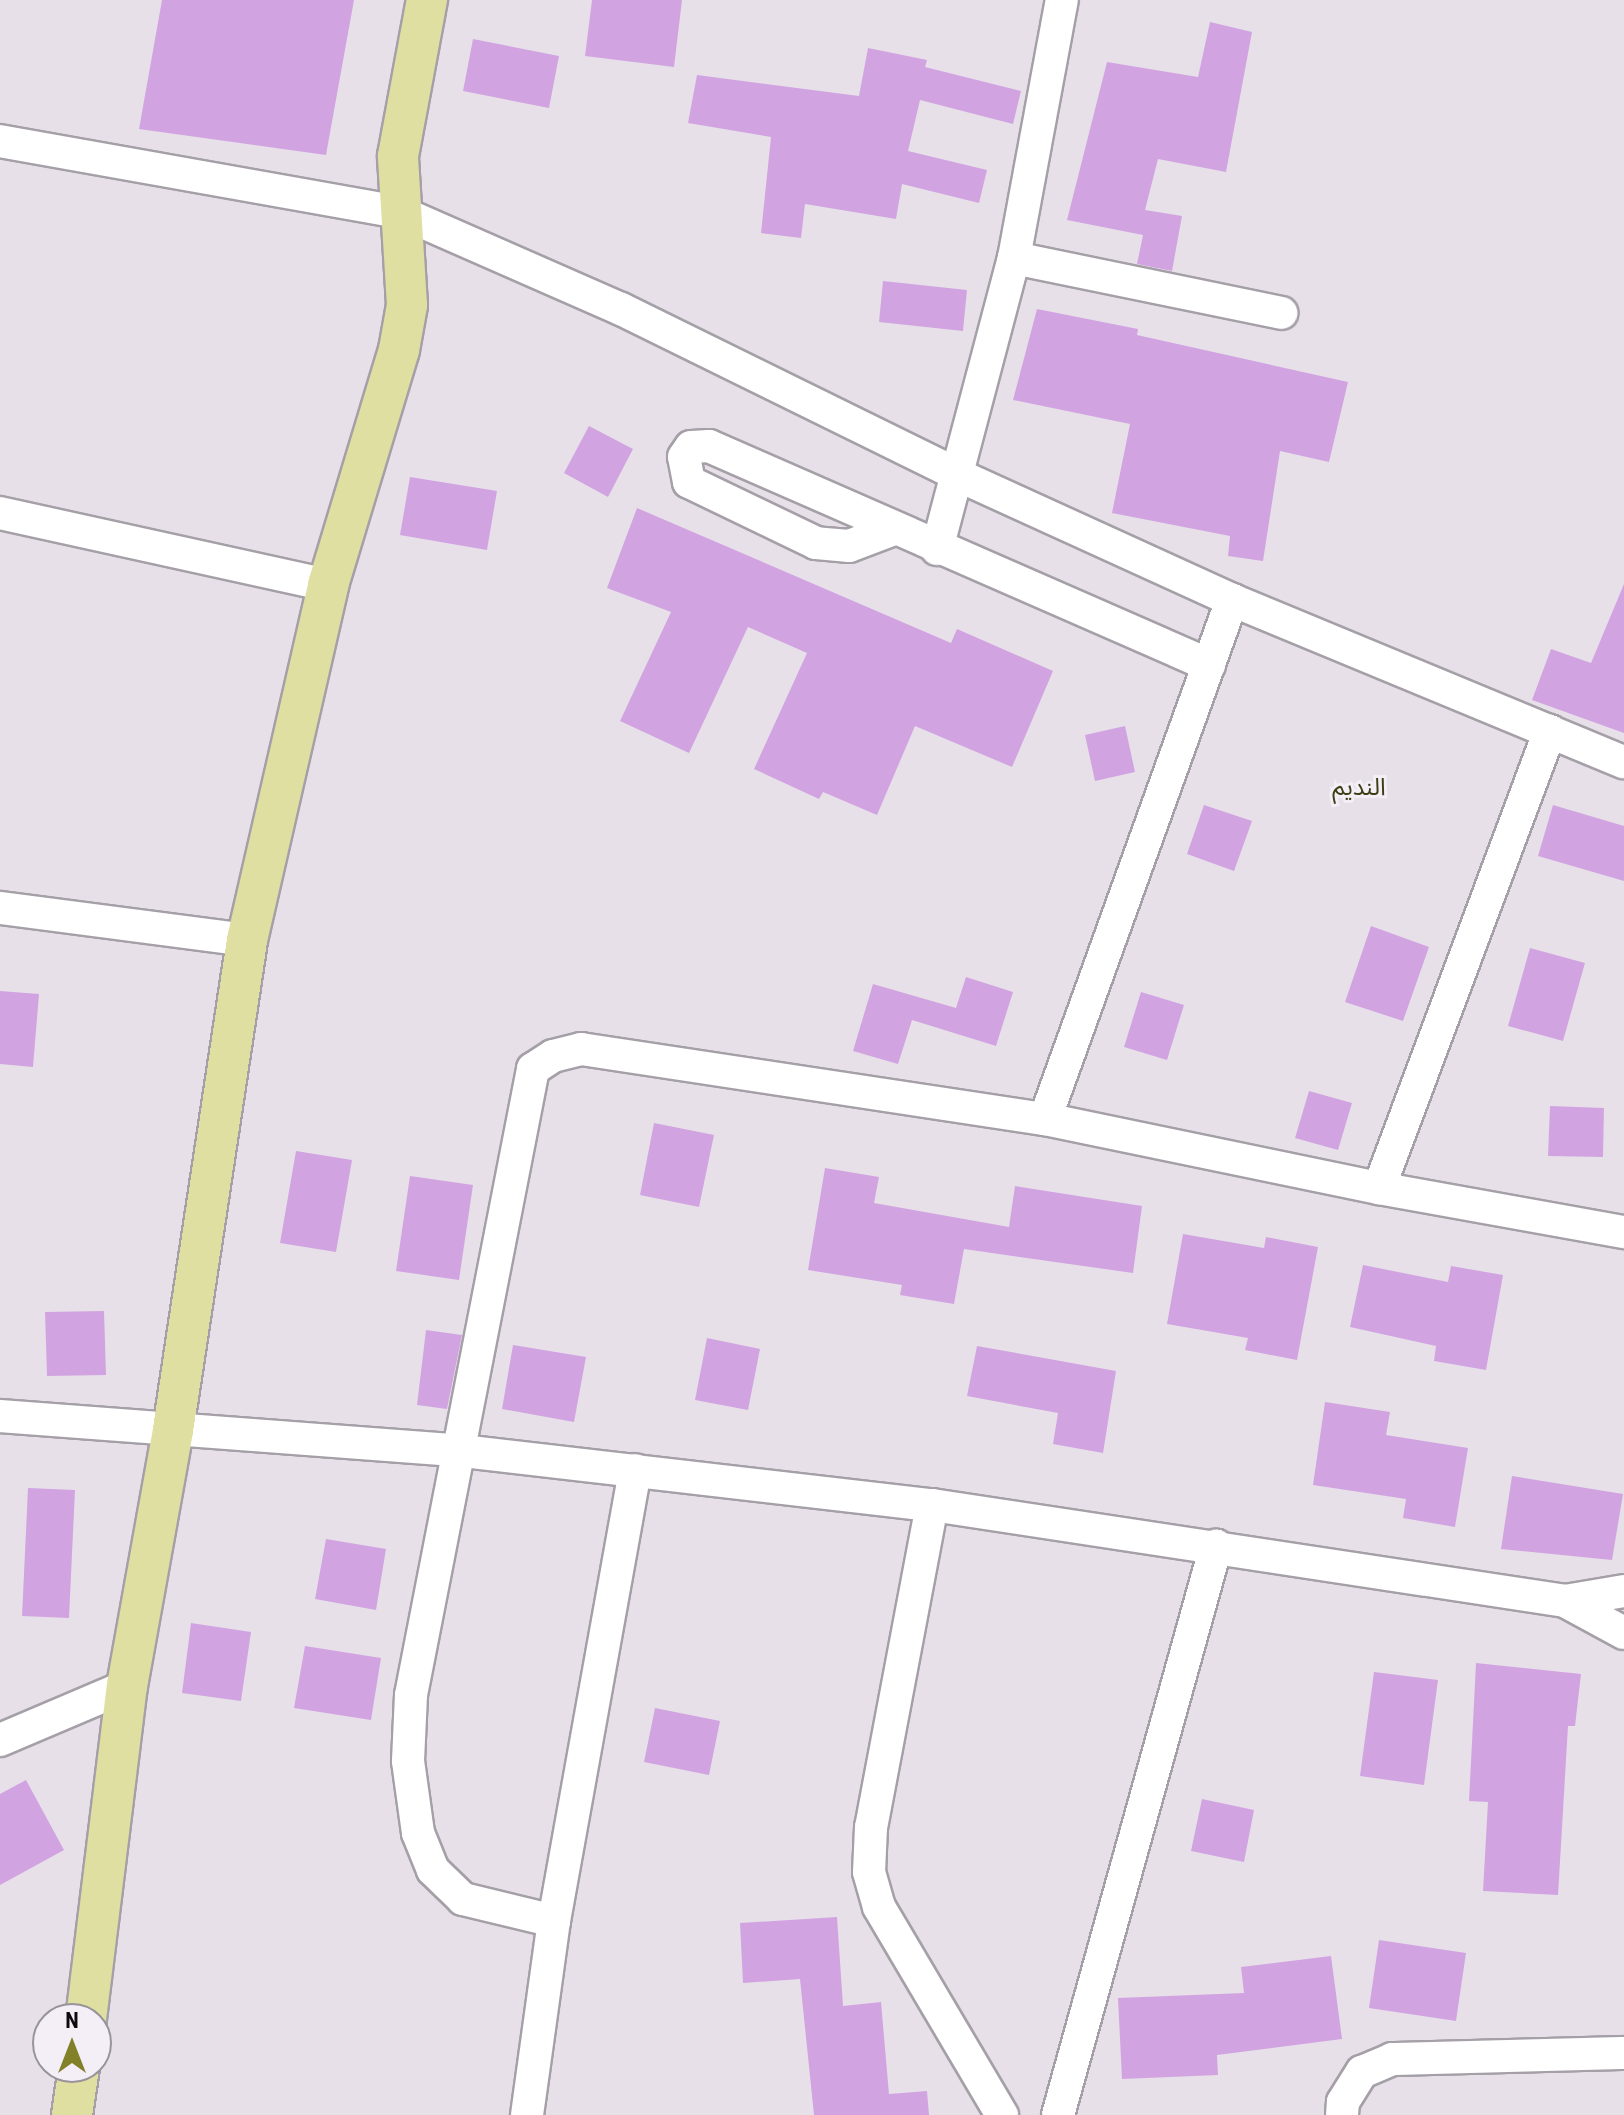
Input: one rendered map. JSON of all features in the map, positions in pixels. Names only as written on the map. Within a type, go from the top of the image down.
[{"type":"main road","points":[[88,2003],[127,1686],[173,1430],[247,940],[328,585],[399,350],[408,264],[400,212],[398,156],[427,0]]},
{"type":"main road","points":[[72,2115],[77,2083]]},
{"type":"street","points":[[937,549],[960,476],[1014,258],[1062,0]]},
{"type":"street","points":[[0,141],[400,212],[621,309],[960,476],[1232,600],[1624,762]]},
{"type":"street","points":[[1014,258],[1281,313]]},
{"type":"street","points":[[894,529],[849,546],[816,543],[689,482],[684,457],[691,447],[709,446],[894,529],[937,549],[1209,665]]},
{"type":"street","points":[[0,513],[328,585]]},
{"type":"street","points":[[1045,1119],[1232,600]]},
{"type":"street","points":[[1379,1188],[1550,731]]},
{"type":"street","points":[[0,908],[247,940]]},
{"type":"street","points":[[554,1921],[463,1899],[433,1870],[418,1833],[408,1761],[411,1695],[462,1451],[533,1069],[553,1056],[581,1049],[1045,1119],[1379,1188],[1624,1232]]},
{"type":"street","points":[[0,1416],[462,1451],[932,1505],[1565,1601],[1624,1591]]},
{"type":"street","points":[[527,2115],[554,1921],[635,1470]]},
{"type":"street","points":[[932,1505],[871,1827],[869,1872],[879,1907],[1002,2115]]},
{"type":"street","points":[[1058,2115],[1216,1546]]},
{"type":"street","points":[[1565,1601],[1624,1633]]},
{"type":"street","points":[[0,1740],[127,1686]]},
{"type":"street","points":[[1342,2115],[1343,2102],[1362,2072],[1392,2059],[1624,2053]]},
{"type":"building","points":[[162,0],[354,0],[326,155],[139,129]]},
{"type":"building","points":[[592,0],[682,0],[674,67],[585,56]]},
{"type":"building","points":[[1210,22],[1252,32],[1226,172],[1158,159],[1145,210],[1182,216],[1172,271],[1137,264],[1143,235],[1067,220],[1107,62],[1198,77]]},
{"type":"building","points":[[473,39],[559,56],[549,108],[463,91]]},
{"type":"building","points":[[868,48],[927,60],[925,67],[1021,91],[1013,124],[920,100],[908,151],[987,170],[979,203],[902,184],[896,219],[805,204],[801,238],[761,233],[771,137],[688,123],[697,75],[859,96]]},
{"type":"building","points":[[883,281],[967,290],[963,331],[879,322]]},
{"type":"building","points":[[1037,309],[1138,329],[1137,335],[1348,382],[1329,462],[1280,451],[1263,561],[1228,556],[1230,536],[1112,513],[1130,424],[1013,400]]},
{"type":"building","points":[[589,426],[633,449],[608,497],[564,473]]},
{"type":"building","points":[[410,477],[497,491],[487,550],[400,535]]},
{"type":"building","points":[[637,508],[951,643],[957,629],[1053,671],[1012,767],[915,726],[877,815],[823,792],[819,799],[754,769],[807,653],[748,627],[689,753],[620,721],[671,612],[607,588]]},
{"type":"building","points":[[1624,584],[1624,733],[1532,700],[1551,649],[1591,663]]},
{"type":"building","points":[[1125,726],[1135,772],[1095,781],[1085,735]]},
{"type":"building","points":[[1204,805],[1252,821],[1234,871],[1187,854]]},
{"type":"building","points":[[1553,805],[1624,826],[1624,881],[1538,856]]},
{"type":"building","points":[[1371,926],[1429,947],[1403,1021],[1345,1002]]},
{"type":"building","points":[[1530,948],[1585,963],[1563,1041],[1508,1026]]},
{"type":"building","points":[[966,977],[1013,992],[996,1046],[912,1020],[898,1064],[853,1051],[873,984],[956,1008]]},
{"type":"building","points":[[0,991],[39,994],[33,1067],[0,1064]]},
{"type":"building","points":[[1141,992],[1184,1005],[1167,1060],[1124,1047]]},
{"type":"building","points":[[1309,1091],[1352,1103],[1338,1150],[1295,1138]]},
{"type":"building","points":[[1550,1106],[1604,1108],[1603,1157],[1548,1156]]},
{"type":"building","points":[[654,1123],[714,1135],[699,1207],[640,1195]]},
{"type":"building","points":[[296,1151],[352,1160],[336,1252],[280,1243]]},
{"type":"building","points":[[825,1168],[879,1177],[874,1203],[1009,1227],[1015,1186],[1142,1206],[1133,1273],[964,1249],[954,1304],[900,1295],[902,1285],[808,1270]]},
{"type":"building","points":[[410,1176],[473,1185],[459,1280],[396,1271]]},
{"type":"building","points":[[1183,1234],[1264,1248],[1266,1237],[1318,1247],[1297,1360],[1245,1350],[1248,1338],[1167,1324]]},
{"type":"building","points":[[1363,1265],[1448,1282],[1451,1266],[1503,1275],[1486,1370],[1434,1361],[1436,1346],[1350,1327]]},
{"type":"building","points":[[104,1311],[106,1375],[47,1376],[45,1312]]},
{"type":"building","points":[[426,1330],[462,1335],[447,1409],[417,1405]]},
{"type":"building","points":[[707,1338],[760,1349],[748,1410],[695,1400]]},
{"type":"building","points":[[513,1345],[586,1357],[574,1422],[502,1409]]},
{"type":"building","points":[[977,1346],[1116,1371],[1103,1453],[1053,1444],[1058,1413],[967,1396]]},
{"type":"building","points":[[1325,1402],[1390,1412],[1386,1435],[1468,1448],[1455,1527],[1403,1518],[1406,1499],[1313,1485]]},
{"type":"building","points":[[1512,1476],[1623,1494],[1612,1560],[1501,1549]]},
{"type":"building","points":[[28,1488],[75,1490],[69,1618],[22,1616]]},
{"type":"building","points":[[326,1539],[386,1549],[376,1610],[315,1599]]},
{"type":"building","points":[[191,1623],[251,1632],[241,1701],[182,1693]]},
{"type":"building","points":[[305,1646],[381,1658],[371,1720],[294,1708]]},
{"type":"building","points":[[1476,1663],[1581,1674],[1575,1726],[1568,1726],[1558,1895],[1483,1891],[1488,1802],[1469,1801]]},
{"type":"building","points":[[1374,1672],[1438,1680],[1424,1785],[1360,1776]]},
{"type":"building","points":[[655,1708],[720,1721],[709,1775],[644,1762]]},
{"type":"building","points":[[26,1780],[64,1850],[0,1885],[0,1794]]},
{"type":"building","points":[[1202,1799],[1254,1810],[1244,1862],[1191,1851]]},
{"type":"building","points":[[837,1917],[843,2006],[881,2002],[889,2094],[927,2091],[929,2115],[814,2115],[800,1979],[743,1983],[740,1923]]},
{"type":"building","points":[[1379,1940],[1466,1953],[1456,2021],[1369,2008]]},
{"type":"building","points":[[1331,1956],[1342,2039],[1217,2055],[1218,2075],[1122,2079],[1118,1998],[1244,1993],[1241,1967]]},
{"type":"district","name":"النديم","points":[[1359,788]]}]
